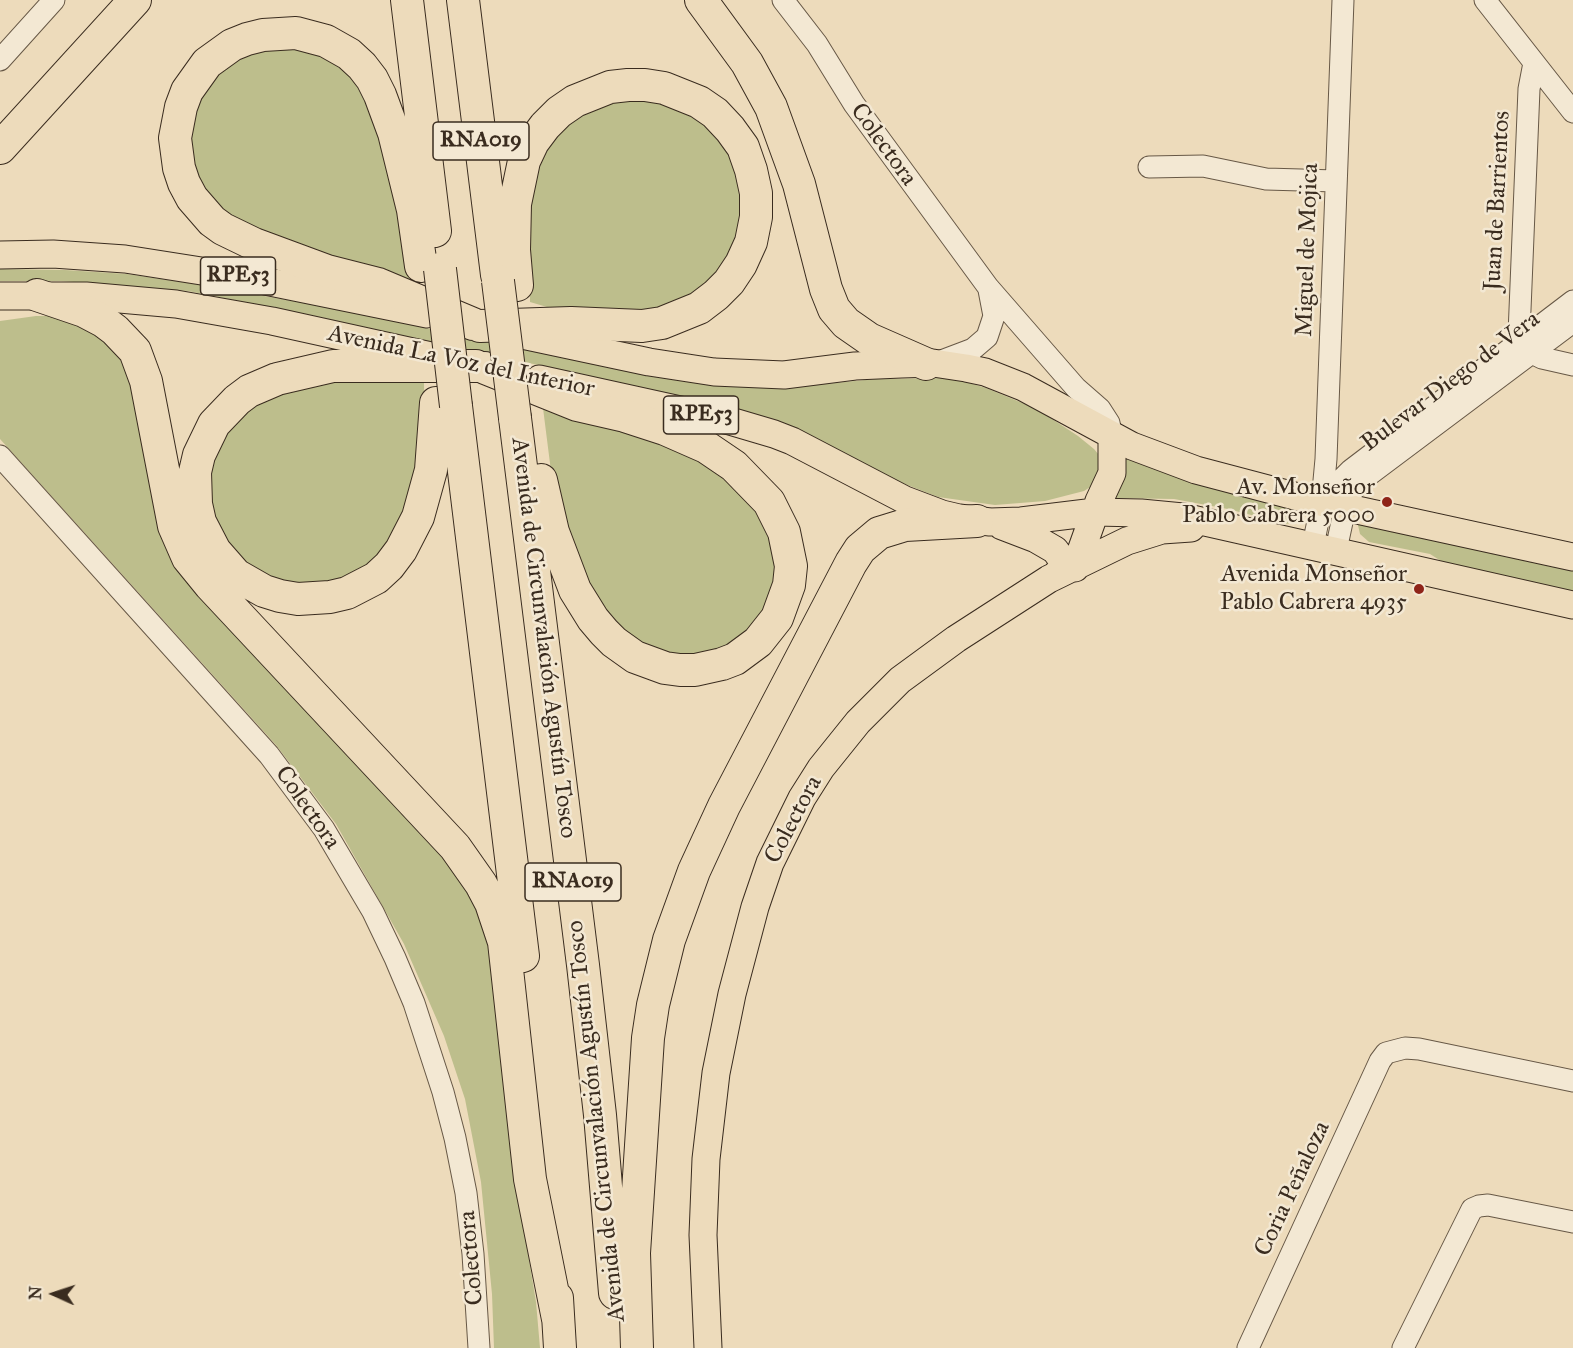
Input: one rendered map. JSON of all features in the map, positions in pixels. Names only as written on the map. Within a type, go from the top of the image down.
[{"type":"highway","points":[[0,148],[135,0]]},
{"type":"highway","name":"RNA019","points":[[407,0],[431,267],[462,332],[446,404],[527,988],[548,1189],[559,1334]]},
{"type":"highway","name":"Avenida de Circunvalación Agustín Tosco","points":[[463,0],[507,283],[494,359],[524,420],[598,1104],[619,1348]]},
{"type":"highway","points":[[701,0],[747,63],[771,107],[799,184],[826,289],[834,309],[846,323],[869,339],[930,363]]},
{"type":"highway","points":[[431,267],[413,210],[394,134],[380,95],[372,79],[349,54],[326,41],[296,33],[263,35],[232,45],[207,63],[187,91],[181,107],[176,138],[179,168],[184,183],[192,198],[212,220],[223,229],[254,244],[327,271],[378,284],[462,332],[571,323],[642,326],[662,323],[699,308],[717,295],[729,282],[741,264],[751,242],[756,217],[756,193],[752,170],[743,147],[715,113],[699,102],[664,88],[645,85],[610,87],[575,101],[545,126],[533,142],[524,161],[515,204],[514,250],[507,283]]},
{"type":"highway","points":[[15,297],[84,311],[103,321],[128,341],[135,351],[146,381],[174,526],[188,558],[210,585],[455,847],[481,884],[491,903],[504,942],[530,1179],[559,1334]]},
{"type":"highway","points":[[446,404],[418,517],[401,550],[389,566],[375,578],[347,593],[330,597],[314,599],[289,597],[264,591],[249,584],[224,564],[214,551],[200,522],[196,504],[195,472],[199,455],[214,424],[249,391],[277,379],[333,366],[494,359],[577,405],[643,421],[681,435],[706,447],[740,471],[769,502],[784,532],[789,549],[791,566],[789,585],[777,618],[768,631],[753,647],[735,659],[695,670],[665,669],[649,664],[614,642],[583,604],[560,553],[524,420]]},
{"type":"highway","points":[[637,1348],[634,1253],[648,1038],[653,1005],[669,940],[694,871],[724,806],[860,549],[879,533],[905,525],[984,521]]},
{"type":"main road","name":"Avenida La Voz del Interior","points":[[0,255],[88,256],[174,266],[265,281],[462,332],[714,372],[764,375],[855,366],[930,363],[966,368],[1005,380],[1048,400],[1112,436],[1155,456],[1196,470],[1334,505],[1573,557]]},
{"type":"main road","name":"Avenida La Voz del Interior","points":[[15,297],[120,298],[196,307],[494,359],[751,427],[792,441],[905,500],[942,514],[984,521]]},
{"type":"main road","points":[[984,521],[1036,539],[1055,550],[1063,561],[1062,568],[1066,572],[1112,473],[1112,436]]},
{"type":"main road","points":[[984,521],[1021,521],[1095,512],[1163,514],[1224,524],[1461,581],[1573,605]]},
{"type":"main road","name":"Colectora","points":[[708,1348],[703,1235],[706,1159],[716,1072],[744,947],[770,863],[806,790],[841,741],[900,680],[956,639],[1066,572],[1142,535],[1162,530],[1224,524]]},
{"type":"street","points":[[0,60],[54,0]]},
{"type":"street","name":"Colectora","points":[[783,0],[817,45],[854,104],[988,287],[1076,388],[1100,409],[1109,423],[1112,436]]},
{"type":"street","name":"Miguel de Mojica","points":[[1334,505],[1327,439],[1343,0]]},
{"type":"street","points":[[1485,0],[1573,112]]},
{"type":"street","name":"Juan de Barrientos","points":[[1527,347],[1519,334],[1518,322],[1529,89],[1534,63]]},
{"type":"street","points":[[1149,167],[1203,166],[1266,179],[1336,181]]},
{"type":"street","points":[[930,363],[973,349],[987,338],[994,316],[988,287]]},
{"type":"street","name":"Bulevar Diego de Vera","points":[[1324,547],[1334,505],[1527,347],[1573,301]]},
{"type":"street","name":"Bulevar Diego de Vera","points":[[1527,347],[1573,322]]},
{"type":"street","points":[[1527,347],[1542,358],[1573,365]]},
{"type":"street","name":"Colectora","points":[[0,456],[269,755],[324,829],[373,912],[414,1003],[443,1092],[455,1138],[466,1193],[471,1234],[479,1348]]},
{"type":"street","name":"Coria Peñaloza","points":[[1248,1348],[1380,1061],[1386,1053],[1406,1048],[1419,1049],[1573,1082]]},
{"type":"street","points":[[1403,1348],[1473,1209],[1488,1205],[1573,1222]]},
{"type":"green space","points":[[288,44],[340,62],[369,97],[410,252],[412,280],[359,268],[236,224],[197,182],[188,124],[207,81],[242,54]]},
{"type":"green space","points":[[650,98],[692,112],[732,152],[744,204],[738,239],[714,281],[666,310],[564,312],[530,302],[529,199],[536,165],[564,124],[602,103]]},
{"type":"green space","points":[[0,269],[127,274],[195,284],[316,305],[680,381],[764,388],[875,379],[945,378],[963,381],[1037,409],[1078,436],[1099,455],[1100,477],[1095,484],[1084,491],[1045,501],[995,505],[938,497],[887,477],[579,374],[310,315],[188,291],[61,281],[0,281]]},
{"type":"green space","points":[[36,316],[57,316],[92,327],[127,360],[167,531],[447,849],[496,949],[525,1235],[536,1302],[540,1348],[494,1348],[492,1294],[481,1182],[465,1099],[444,1036],[404,944],[336,824],[276,745],[0,439],[0,321]]},
{"type":"green space","points":[[365,377],[424,383],[425,432],[403,522],[374,563],[328,586],[276,583],[236,560],[207,504],[211,455],[240,412],[288,387]]},
{"type":"green space","points":[[543,408],[650,436],[728,475],[767,524],[778,567],[775,588],[757,624],[728,649],[686,659],[636,644],[596,604],[554,495]]},
{"type":"green space","points":[[1122,456],[1302,510],[1301,515],[1295,522],[1286,524],[1228,509],[1174,499],[1110,498]]},
{"type":"green space","points":[[1357,521],[1573,569],[1573,592],[1449,566],[1430,554],[1369,542],[1360,534]]},
{"type":"place","name":"Av. Monseñor Pablo Cabrera 5000","points":[[1387,502]]},
{"type":"place","name":"Avenida Monseñor Pablo Cabrera 4935","points":[[1419,589]]}]
